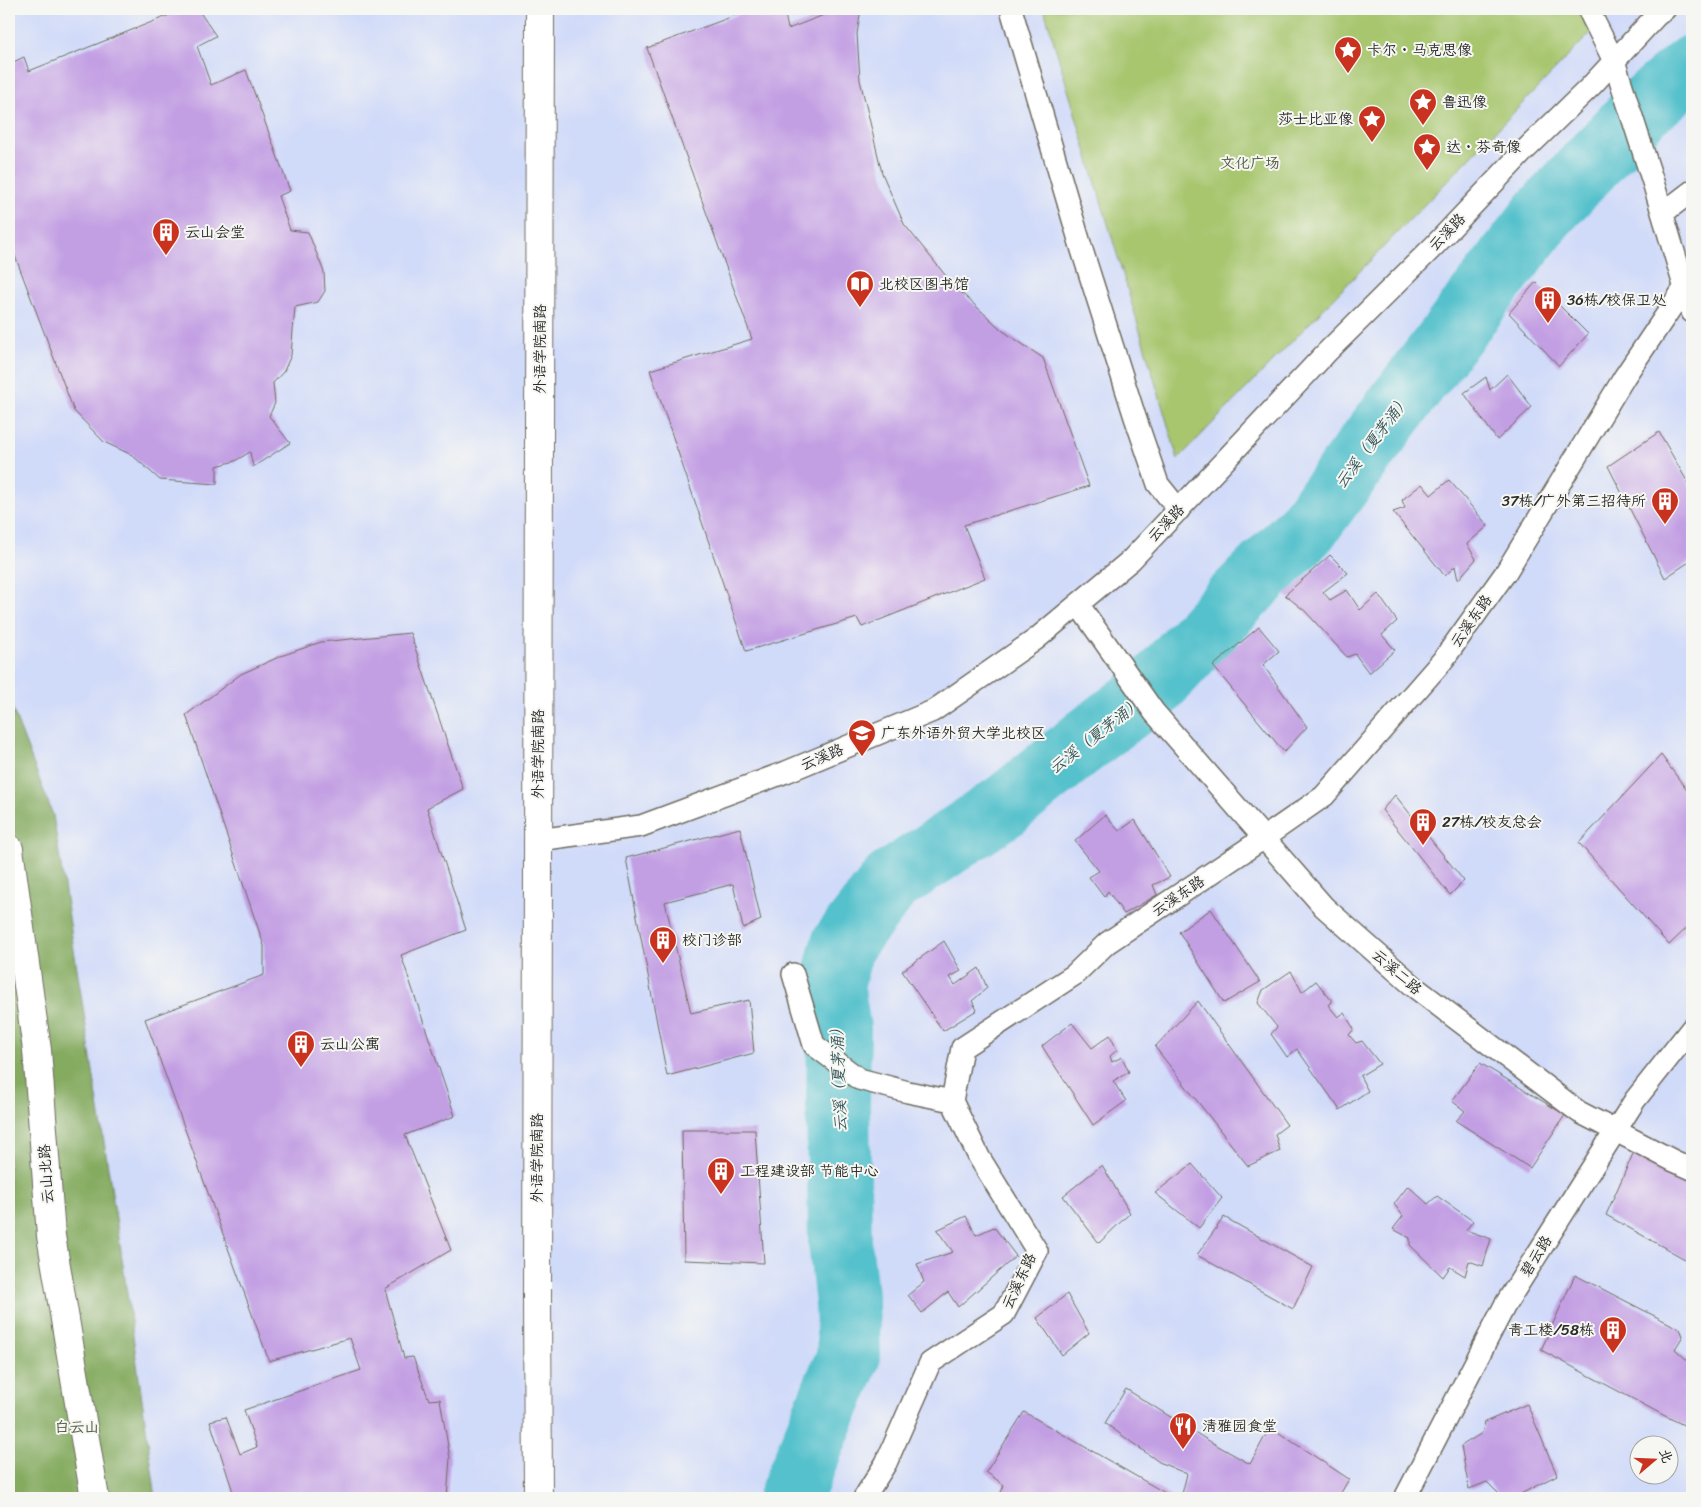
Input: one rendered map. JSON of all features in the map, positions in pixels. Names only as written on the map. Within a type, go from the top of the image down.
[{"type":"street","name":"外语学院南路","points":[[538,1498],[540,9]]},
{"type":"street","name":"云山北路","points":[[9,849],[37,1050],[51,1236],[95,1498]]},
{"type":"lane","points":[[1011,9],[1135,417],[1158,484],[1179,510]]},
{"type":"lane","points":[[1588,9],[1614,61],[1663,213],[1692,312]]},
{"type":"lane","name":"云溪路","points":[[538,840],[641,826],[786,772],[933,711],[1035,640],[1130,560],[1327,352],[1435,246],[1521,154],[1591,86],[1656,16],[1665,9]]},
{"type":"lane","points":[[1663,213],[1692,191]]},
{"type":"lane","name":"云溪东路","points":[[864,1498],[886,1463],[930,1363],[1004,1314],[1037,1251],[979,1157],[952,1101],[962,1048],[1074,975],[1107,943],[1264,839],[1324,796],[1443,660],[1506,572],[1625,376],[1684,286]]},
{"type":"lane","name":"云溪二路","points":[[1078,604],[1154,712],[1324,907],[1416,990],[1579,1112],[1674,1161],[1692,1168]]},
{"type":"lane","points":[[793,974],[814,1045],[859,1079],[952,1101]]},
{"type":"lane","name":"碧云路","points":[[1405,1498],[1505,1305],[1634,1100],[1692,1028]]},
{"type":"lane","points":[[538,1463],[553,1498]]},
{"type":"shaded area","name":"广东外语外贸大学北校区","points":[[9,9],[1692,9],[1692,1498],[156,1498],[121,1251],[53,815],[9,700]]},
{"type":"green space","name":"文化广场","points":[[1044,9],[1614,9],[1178,459]]},
{"type":"green space","name":"白云山","points":[[9,700],[53,815],[121,1251],[156,1498],[9,1498]]},
{"type":"building","name":"北校区图书馆","points":[[753,9],[784,9],[788,29],[839,9],[861,9],[857,34],[860,80],[882,173],[904,224],[954,286],[1003,331],[1043,358],[1089,486],[964,525],[985,578],[862,627],[857,618],[746,651],[650,370],[752,339],[647,48]]},
{"type":"building","name":"云山会堂","points":[[199,11],[216,36],[197,46],[211,85],[246,70],[290,191],[278,196],[290,230],[308,232],[324,272],[325,291],[318,302],[295,307],[291,355],[284,371],[273,383],[275,403],[269,416],[290,443],[253,467],[250,452],[235,461],[217,466],[217,484],[160,480],[132,455],[104,442],[74,411],[9,240],[9,64],[24,57],[29,71],[172,14]]},
{"type":"building","name":"36栋/校保卫处","points":[[1536,282],[1588,334],[1559,366],[1509,313]]},
{"type":"building","points":[[1507,374],[1532,407],[1497,440],[1464,393],[1486,377],[1490,390]]},
{"type":"building","name":"37栋/广外第三招待所","points":[[1659,432],[1692,490],[1692,560],[1665,578],[1608,466]]},
{"type":"building","points":[[1449,480],[1488,526],[1467,544],[1476,559],[1458,580],[1455,566],[1445,576],[1393,512],[1405,508],[1402,500],[1422,484],[1431,495]]},
{"type":"building","points":[[1330,555],[1348,573],[1323,592],[1330,600],[1347,590],[1360,610],[1378,594],[1397,621],[1382,635],[1395,650],[1369,673],[1355,654],[1347,657],[1305,611],[1285,595]]},
{"type":"building","points":[[1259,627],[1279,651],[1263,665],[1307,727],[1284,752],[1213,666]]},
{"type":"building","name":"云山公寓","points":[[410,633],[463,789],[427,808],[466,930],[401,955],[455,1116],[405,1135],[451,1250],[385,1289],[404,1358],[413,1357],[429,1400],[440,1399],[450,1458],[447,1498],[235,1498],[210,1421],[226,1417],[240,1454],[257,1447],[244,1410],[361,1370],[350,1338],[269,1361],[145,1019],[264,975],[264,946],[186,715],[241,674],[281,656],[321,642]]},
{"type":"building","points":[[1661,755],[1692,797],[1692,923],[1669,945],[1579,843]]},
{"type":"building","name":"27栋/校友总会","points":[[1395,795],[1464,881],[1450,895],[1382,810]]},
{"type":"building","points":[[1105,815],[1119,831],[1135,820],[1170,877],[1153,885],[1157,895],[1124,914],[1108,891],[1104,897],[1089,877],[1099,871],[1075,841]]},
{"type":"building","name":"校门诊部","points":[[740,828],[761,920],[743,928],[733,884],[665,902],[691,1013],[749,1000],[754,1053],[667,1076],[626,858]]},
{"type":"building","points":[[1211,909],[1260,982],[1224,1003],[1179,932]]},
{"type":"building","points":[[944,941],[961,971],[950,977],[955,985],[979,968],[987,988],[972,1001],[977,1010],[943,1031],[902,971]]},
{"type":"building","points":[[1291,971],[1302,992],[1316,981],[1332,1001],[1328,1005],[1338,1017],[1344,1013],[1354,1029],[1349,1035],[1356,1043],[1362,1041],[1380,1064],[1360,1076],[1368,1091],[1340,1110],[1297,1049],[1287,1057],[1271,1034],[1277,1027],[1258,1003],[1263,990]]},
{"type":"building","points":[[1198,1001],[1287,1125],[1275,1134],[1280,1151],[1248,1166],[1155,1047]]},
{"type":"building","points":[[1072,1023],[1092,1048],[1110,1035],[1117,1050],[1110,1056],[1112,1062],[1122,1057],[1129,1072],[1113,1081],[1126,1101],[1093,1125],[1042,1046]]},
{"type":"building","points":[[1480,1063],[1565,1115],[1530,1168],[1456,1121],[1465,1111],[1452,1101]]},
{"type":"building","name":"工程建设部 节能中心","points":[[682,1130],[755,1130],[764,1263],[684,1260]]},
{"type":"building","points":[[1636,1147],[1692,1173],[1692,1263],[1606,1215]]},
{"type":"building","points":[[1192,1164],[1222,1198],[1199,1228],[1155,1193]]},
{"type":"building","points":[[1102,1165],[1130,1213],[1099,1243],[1063,1196]]},
{"type":"building","points":[[1408,1186],[1428,1204],[1437,1196],[1473,1221],[1466,1230],[1491,1239],[1483,1266],[1469,1261],[1465,1276],[1450,1267],[1443,1277],[1410,1245],[1410,1238],[1393,1229],[1403,1216],[1394,1204]]},
{"type":"building","points":[[966,1216],[976,1235],[994,1227],[1016,1256],[958,1307],[948,1292],[922,1313],[908,1295],[924,1282],[917,1264],[953,1252],[937,1230]]},
{"type":"building","points":[[1224,1217],[1313,1267],[1293,1309],[1197,1255]]},
{"type":"building","name":"青工楼/58栋","points":[[1575,1275],[1680,1329],[1683,1336],[1675,1349],[1689,1362],[1692,1357],[1692,1429],[1541,1350]]},
{"type":"building","points":[[1067,1294],[1089,1333],[1062,1355],[1037,1318]]},
{"type":"building","name":"清雅园食堂","points":[[1126,1389],[1204,1438],[1250,1464],[1270,1427],[1349,1479],[1338,1498],[1181,1498],[1187,1474],[1159,1462],[1105,1423]]},
{"type":"building","points":[[1527,1404],[1557,1475],[1513,1498],[1503,1498],[1487,1482],[1469,1489],[1461,1446],[1482,1433],[1485,1422]]},
{"type":"building","points":[[1024,1412],[1174,1498],[1008,1498],[1000,1495],[1004,1485],[986,1472]]},
{"type":"waterway","name":"云溪（夏茅涌）","points":[[790,1498],[849,1355],[847,1304],[840,1242],[839,1029],[832,985],[843,944],[891,882],[1005,806],[1085,741],[1151,691],[1233,602],[1306,529],[1543,215],[1641,110],[1692,67]]},
{"type":"place","name":"卡尔・马克思像","points":[[1348,74]]},
{"type":"place","name":"鲁迅像","points":[[1423,126]]},
{"type":"place","name":"莎士比亚像","points":[[1372,143]]},
{"type":"place","name":"达・芬奇像","points":[[1427,171]]},
{"type":"place","name":"云山会堂","points":[[166,256]]},
{"type":"place","name":"北校区图书馆","points":[[860,308]]},
{"type":"place","name":"36栋/校保卫处","points":[[1548,324]]},
{"type":"place","name":"37栋/广外第三招待所","points":[[1665,525]]},
{"type":"place","name":"广东外语外贸大学北校区","points":[[862,757]]},
{"type":"place","name":"27栋/校友总会","points":[[1423,846]]},
{"type":"place","name":"校门诊部","points":[[663,964]]},
{"type":"place","name":"云山公寓","points":[[301,1068]]},
{"type":"place","name":"工程建设部 节能中心","points":[[721,1195]]},
{"type":"place","name":"青工楼/58栋","points":[[1613,1354]]},
{"type":"place","name":"清雅园食堂","points":[[1183,1450]]}]
